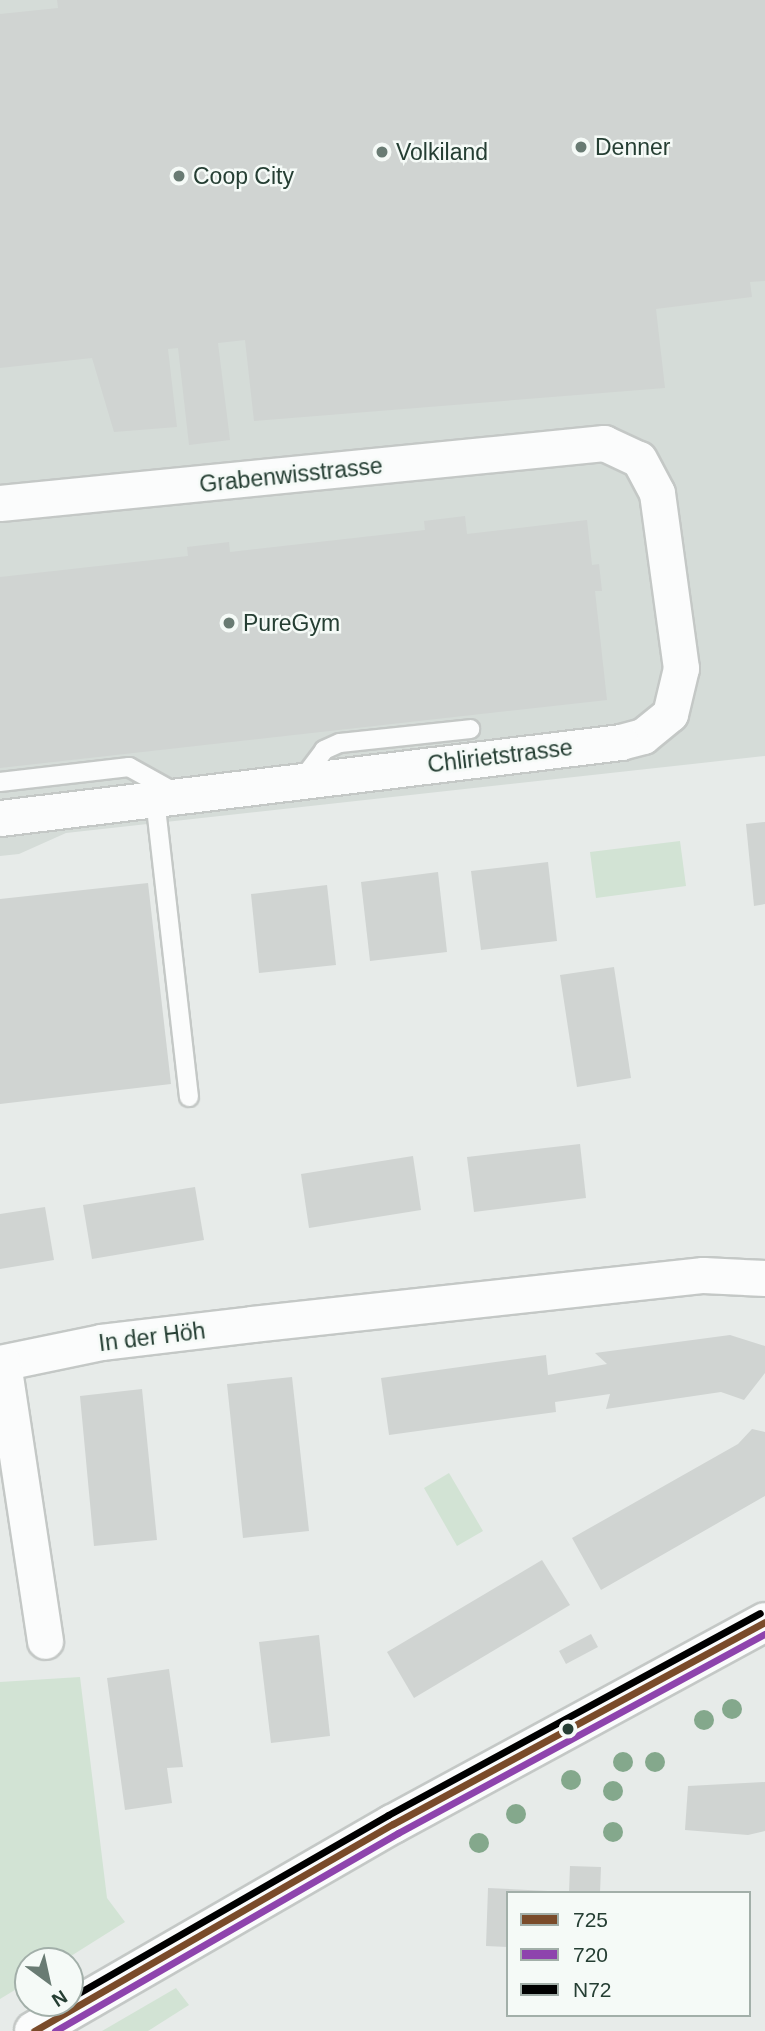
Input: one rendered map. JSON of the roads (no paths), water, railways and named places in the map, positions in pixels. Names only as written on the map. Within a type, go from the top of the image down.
[{"type":"main road","points":[[34,2031],[381,1831],[765,1622]]},
{"type":"street","name":"Grabenwisstrasse","points":[[0,503],[581,443]]},
{"type":"street","name":"Chlirietstrasse","points":[[0,818],[621,742],[643,736],[670,714],[681,668],[657,494],[639,459],[604,443],[581,443]]},
{"type":"street","name":"In der Höh","points":[[1,1363],[100,1342],[253,1324],[703,1275],[765,1278]]},
{"type":"street","points":[[1,1363],[45,1641]]},
{"type":"lane","points":[[301,781],[324,750],[340,743],[470,729]]},
{"type":"lane","points":[[0,782],[128,767],[167,797],[189,1097]]},
{"type":"place","name":"Denner","points":[[581,147]]},
{"type":"place","name":"Volkiland","points":[[382,152]]},
{"type":"place","name":"Coop City","points":[[179,176]]},
{"type":"place","name":"PureGym","points":[[229,623]]}]
